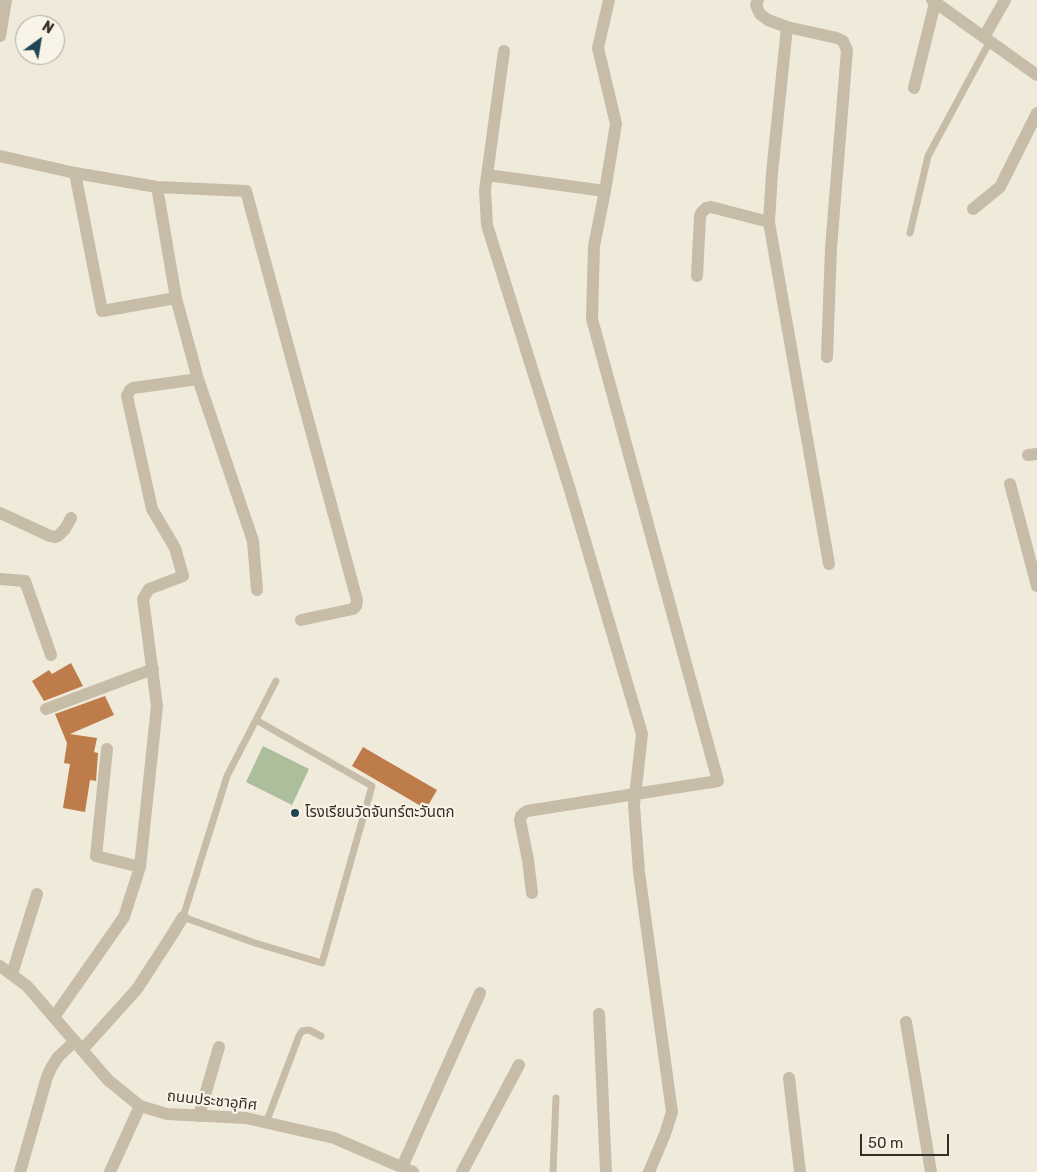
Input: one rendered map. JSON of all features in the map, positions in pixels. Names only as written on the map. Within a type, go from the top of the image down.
[{"type":"street","points":[[0,36],[6,0]]},
{"type":"street","points":[[532,893],[520,820],[527,811],[718,781],[592,319],[594,246],[616,124],[598,48],[609,0]]},
{"type":"street","points":[[758,0],[756,5],[760,14],[768,20],[786,27],[837,38],[844,41],[847,50],[831,248],[827,357]]},
{"type":"street","points":[[987,39],[1005,0]]},
{"type":"street","points":[[914,88],[934,1],[1037,75]]},
{"type":"street","points":[[786,27],[769,222],[829,564]]},
{"type":"street","points":[[504,50],[485,190],[487,225],[570,490],[642,734],[634,805],[639,872],[672,1112],[649,1172]]},
{"type":"street","points":[[973,209],[1000,187],[1037,114]]},
{"type":"street","points":[[0,156],[75,173],[156,187],[246,191],[357,600],[356,606],[353,609],[301,620]]},
{"type":"street","points":[[75,173],[102,311],[176,298]]},
{"type":"street","points":[[487,175],[605,191]]},
{"type":"street","points":[[156,187],[176,298],[198,379],[253,541],[257,590]]},
{"type":"street","points":[[697,276],[700,216],[706,208],[711,207],[769,222]]},
{"type":"street","points":[[54,1017],[124,917],[140,867],[157,706],[143,599],[149,589],[183,576],[175,548],[152,509],[127,396],[133,388],[198,379]]},
{"type":"street","points":[[1010,484],[1037,586]]},
{"type":"street","points":[[0,513],[55,537],[62,534],[71,518]]},
{"type":"street","points":[[0,579],[25,581],[51,655]]},
{"type":"street","points":[[46,709],[152,669]]},
{"type":"street","points":[[107,749],[96,856],[140,867]]},
{"type":"street","points":[[12,974],[37,894]]},
{"type":"street","points":[[20,1172],[51,1068],[58,1058],[78,1045],[137,990],[183,916]]},
{"type":"street","name":"ถนนประชาอุทิศ","points":[[0,966],[27,986],[108,1080],[140,1106],[167,1114],[246,1118],[334,1138],[410,1171]]},
{"type":"street","points":[[410,1171],[480,993]]},
{"type":"street","points":[[599,1014],[606,1172]]},
{"type":"street","points":[[906,1022],[931,1172]]},
{"type":"street","points":[[199,1116],[219,1047]]},
{"type":"street","points":[[462,1172],[520,1065]]},
{"type":"street","points":[[789,1078],[800,1172]]},
{"type":"street","points":[[110,1172],[140,1106]]},
{"type":"lane","points":[[910,233],[928,156],[975,71],[987,39]]},
{"type":"lane","points":[[256,720],[372,786],[322,963],[255,944],[183,916],[227,776],[276,681]]},
{"type":"lane","points":[[266,1123],[302,1031],[309,1030],[321,1036]]},
{"type":"lane","points":[[553,1172],[556,1098]]},
{"type":"green space","points":[[263,746],[309,769],[292,805],[246,782]]},
{"type":"building","points":[[71,663],[83,686],[44,701],[32,681],[49,670],[52,674]]},
{"type":"building","points":[[105,696],[114,715],[70,734],[97,738],[94,752],[98,753],[96,781],[90,780],[85,812],[63,808],[70,764],[64,763],[67,743],[55,714]]},
{"type":"building","points":[[363,747],[437,790],[426,809],[352,766]]},
{"type":"place","name":"โรงเรียนวัดจันทร์ตะวันตก","points":[[295,813]]}]
